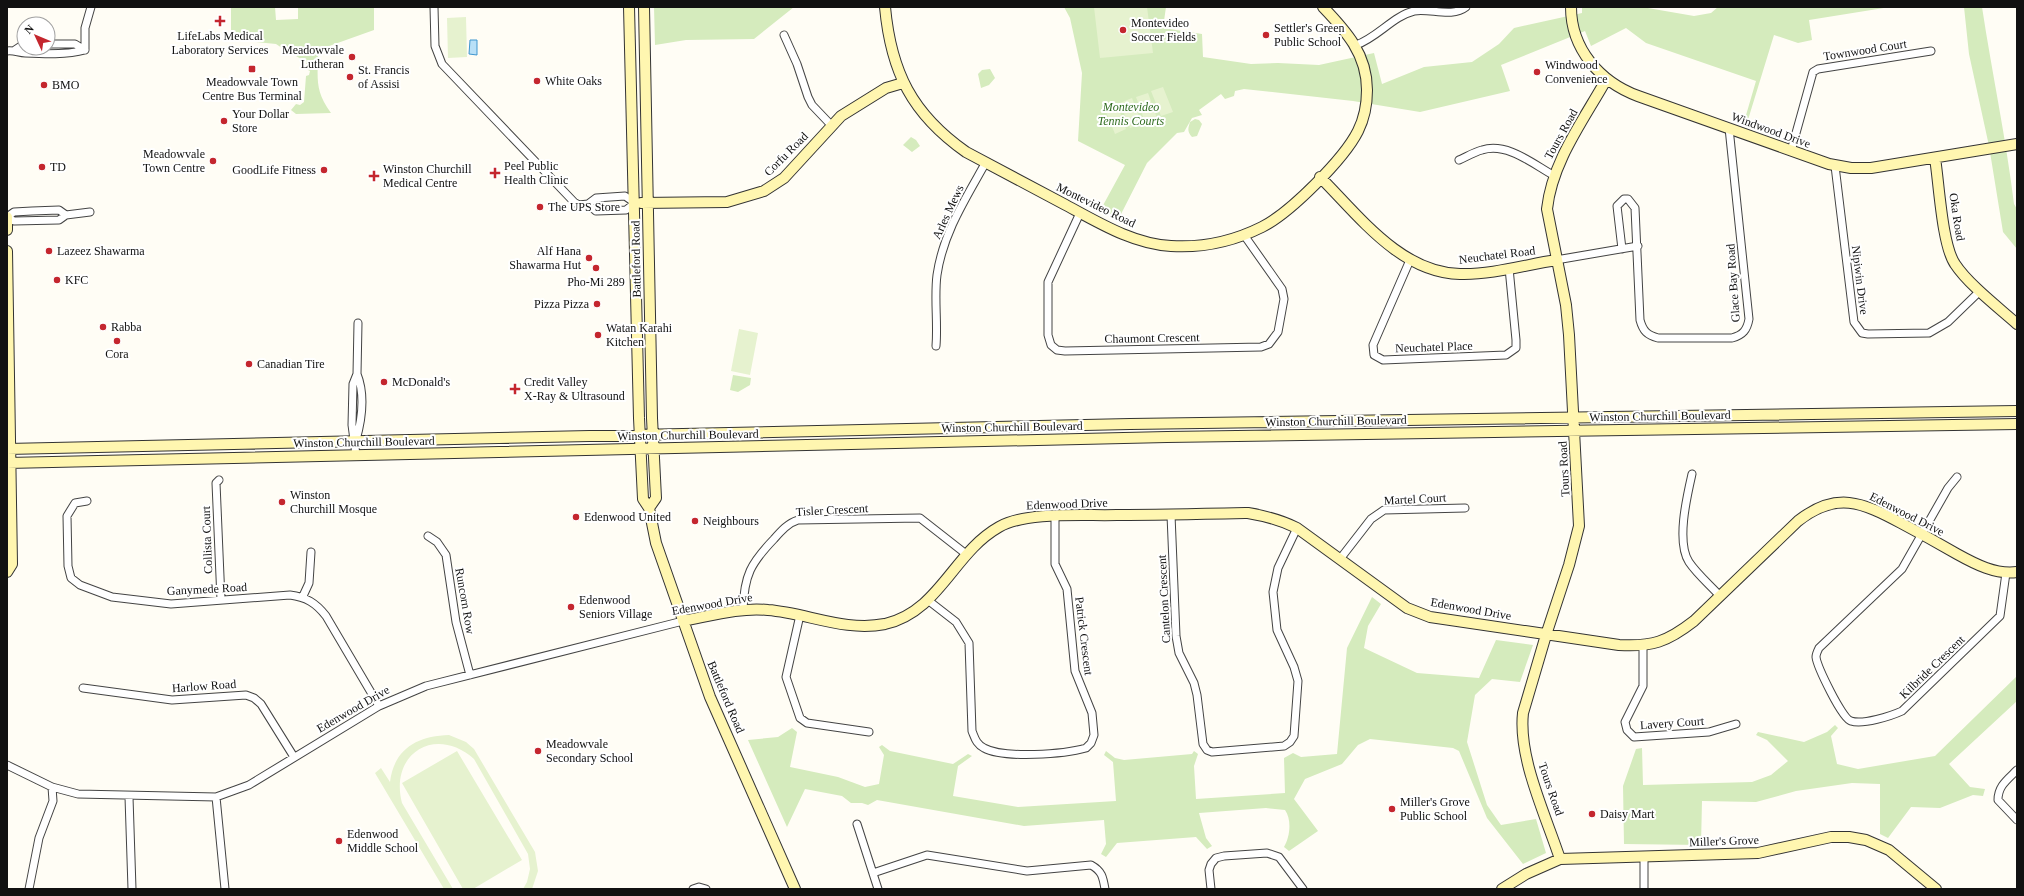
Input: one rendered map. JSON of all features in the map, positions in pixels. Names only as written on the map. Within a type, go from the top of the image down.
[{"type":"street","points":[[85,50],[85,28],[91,7]]},
{"type":"street","points":[[434,7],[435,46],[442,64],[574,202],[579,205],[588,204],[596,198],[625,196],[635,203],[626,210],[596,211],[588,204]]},
{"type":"street","name":"Battleford Road","points":[[628,7],[635,203],[640,449],[644,499],[649,508],[656,543],[710,698],[795,889]]},
{"type":"street","name":"Battleford Road","points":[[644,7],[653,435],[656,498],[649,508]]},
{"type":"street","name":"Montevideo Road","points":[[885,7],[893,56],[903,83],[912,99],[936,129],[966,152],[1080,213],[1127,236],[1149,243],[1172,246],[1216,243],[1244,235],[1264,226],[1282,214],[1349,146],[1364,115],[1367,89],[1363,64],[1356,45],[1323,7]]},
{"type":"street","points":[[1356,45],[1366,42],[1400,18],[1412,12],[1456,12],[1466,7]]},
{"type":"street","name":"Windwood Drive","points":[[1571,7],[1573,25],[1581,48],[1594,68],[1606,80],[1628,93],[1835,166],[1871,168],[2017,144]]},
{"type":"street","points":[[784,35],[797,64],[812,105],[832,126]]},
{"type":"street","points":[[56,44],[75,44],[85,50]]},
{"type":"street","points":[[7,51],[15,50],[23,53],[74,53],[85,50]]},
{"type":"street","name":"Townwood Court","points":[[1791,151],[1813,72],[1821,68],[1931,52]]},
{"type":"street","name":"Tours Road","points":[[1560,859],[1532,776],[1523,744],[1522,726],[1523,713],[1569,565],[1579,526],[1575,431],[1566,305],[1547,209],[1554,175],[1606,80]]},
{"type":"street","name":"Corfu Road","points":[[635,203],[727,202],[764,191],[784,178],[841,116],[857,104],[886,88],[903,83]]},
{"type":"street","name":"Glace Bay Road","points":[[1622,249],[1617,206],[1624,199],[1628,199],[1633,202],[1635,208],[1638,246],[1640,320],[1643,328],[1649,335],[1658,338],[1732,338],[1741,335],[1747,327],[1749,319],[1729,128]]},
{"type":"street","points":[[1459,160],[1482,150],[1500,148],[1508,150],[1554,175]]},
{"type":"street","name":"Oka Road","points":[[1935,158],[1947,241],[1955,264],[1980,291],[2017,324]]},
{"type":"street","name":"Arles Mews","points":[[936,346],[938,316],[937,276],[945,241],[954,219],[986,162]]},
{"type":"street","name":"Nipiwin Drive","points":[[1835,166],[1854,322],[1862,333],[1929,332],[1948,322],[1980,291]]},
{"type":"street","name":"Neuchatel Road","points":[[1320,177],[1388,245],[1410,260],[1430,269],[1460,274],[1477,273],[1638,246]]},
{"type":"street","points":[[7,230],[7,217],[14,212],[59,210],[66,215],[90,212]]},
{"type":"street","name":"Chaumont Crescent","points":[[1080,213],[1048,282],[1048,336],[1051,345],[1057,350],[1065,352],[1261,347],[1269,344],[1278,332],[1284,307],[1282,289],[1244,235]]},
{"type":"street","points":[[7,251],[9,463],[12,564],[7,572]]},
{"type":"street","name":"Neuchatel Place","points":[[1410,260],[1398,284],[1373,345],[1374,355],[1383,360],[1506,355],[1512,353],[1516,348],[1516,340],[1509,268]]},
{"type":"street","points":[[356,455],[352,425],[352,398],[353,384],[357,374],[358,323]]},
{"type":"street","name":"Winston Churchill Boulevard","points":[[9,449],[1574,417],[2017,411]]},
{"type":"street","name":"Winston Churchill Boulevard","points":[[9,463],[1144,437],[2017,424]]},
{"type":"street","points":[[1692,474],[1684,507],[1683,546],[1689,563],[1720,596]]},
{"type":"street","points":[[1921,534],[1948,488],[1957,478]]},
{"type":"street","name":"Collista Court","points":[[219,480],[216,483],[221,600]]},
{"type":"street","name":"Ganymede Road","points":[[87,501],[75,503],[67,516],[68,566],[71,578],[80,585],[112,597],[171,604],[290,595],[303,596]]},
{"type":"street","name":"Edenwood Drive","points":[[7,765],[52,787],[78,794],[129,797],[216,797],[249,785],[380,706],[426,686],[683,622],[743,610],[766,609],[842,625],[872,626],[899,619],[910,614],[929,601],[978,541],[1000,526],[1020,519],[1055,516],[1248,513],[1280,520],[1298,528],[1407,608],[1430,617],[1619,646],[1643,646],[1661,641],[1682,630],[1720,596],[1798,521],[1812,510],[1825,505],[1857,503],[1876,510],[1970,561],[2006,573],[2017,572]]},
{"type":"street","name":"Martel Court","points":[[1340,559],[1372,519],[1384,510],[1465,508]]},
{"type":"street","name":"Cantelon Crescent","points":[[1171,515],[1175,620],[1179,653],[1194,683],[1203,744],[1207,750],[1212,752],[1284,746],[1290,742],[1294,736],[1298,681],[1294,667],[1277,630],[1273,592],[1278,568],[1298,528]]},
{"type":"street","name":"Patrick Crescent","points":[[929,601],[956,622],[969,643],[972,730],[976,742],[984,749],[1026,755],[1086,748],[1091,743],[1094,735],[1092,713],[1075,671],[1067,589],[1055,564],[1055,516]]},
{"type":"street","name":"Tisler Crescent","points":[[743,610],[746,580],[756,557],[792,522],[920,518],[966,554]]},
{"type":"street","name":"Kilbride Crescent","points":[[1921,534],[1902,569],[1819,648],[1816,656],[1837,706],[1849,721],[1857,722],[1891,716],[1902,711],[2000,616],[2006,573]]},
{"type":"street","name":"Runcorn Row","points":[[428,536],[437,542],[446,555],[456,622],[470,675]]},
{"type":"street","points":[[311,552],[309,583],[303,596],[319,608],[326,616],[380,706]]},
{"type":"street","points":[[800,615],[786,677],[800,718],[808,723],[869,732]]},
{"type":"street","name":"Lavery Court","points":[[1643,646],[1643,686],[1625,722],[1628,730],[1634,737],[1709,732],[1736,724]]},
{"type":"street","name":"Harlow Road","points":[[83,688],[154,699],[172,700],[246,695],[261,704],[294,757]]},
{"type":"street","points":[[2017,770],[2003,784],[1998,792],[1998,800],[2017,820]]},
{"type":"street","points":[[29,889],[39,838],[53,801],[52,787]]},
{"type":"street","points":[[129,797],[132,889]]},
{"type":"street","points":[[216,797],[225,889]]},
{"type":"street","points":[[857,824],[878,889]]},
{"type":"street","name":"Miller's Grove","points":[[1502,889],[1526,874],[1560,859],[1758,854],[1831,837],[1849,837],[1866,840],[1889,850],[1936,889]]},
{"type":"street","points":[[1210,889],[1209,870],[1211,864],[1216,858],[1224,856],[1267,853],[1279,857],[1303,889]]},
{"type":"street","points":[[873,872],[927,855],[1016,870],[1091,865],[1099,869],[1103,877],[1104,889]]},
{"type":"street","points":[[1644,858],[1644,889]]},
{"type":"street","points":[[693,889],[699,887],[706,889]]},
{"type":"green space","points":[[231,7],[275,7],[276,20],[298,19],[298,7],[374,7],[374,30],[318,50],[319,90],[331,113],[296,114],[291,110],[296,104],[300,105],[304,102],[306,76],[309,75],[310,71],[306,69],[306,62],[296,56],[297,54],[291,50],[288,52],[276,44],[256,42],[253,37],[247,37],[243,40],[228,38],[231,32]]},
{"type":"green space","points":[[654,7],[794,7],[754,39],[686,40],[655,45]]},
{"type":"green space","name":"Montevideo Tennis Courts","points":[[1064,7],[1166,7],[1163,28],[1202,34],[1203,57],[1251,64],[1278,63],[1319,65],[1374,53],[1382,84],[1424,67],[1472,62],[1499,44],[1514,28],[1582,13],[1582,7],[1642,7],[1694,16],[1711,13],[1718,7],[1890,7],[1809,20],[1812,40],[1798,43],[1774,35],[1747,123],[1744,122],[1756,81],[1646,43],[1626,28],[1591,46],[1585,31],[1501,65],[1510,91],[1420,112],[1353,101],[1244,89],[1235,91],[1234,96],[1225,99],[1221,94],[1199,110],[1202,115],[1192,118],[1184,132],[1177,133],[1147,163],[1119,218],[1101,209],[1125,165],[1078,141],[1082,73],[1070,18]]},
{"type":"green space","name":"Montevideo Soccer Fields","points":[[1094,7],[1147,7],[1153,53],[1100,58]]},
{"type":"green space","points":[[1964,7],[1982,7],[2014,204],[2017,209],[2017,249],[2003,232],[1989,146],[1969,54]]},
{"type":"green space","points":[[466,17],[467,57],[448,58],[447,18]]},
{"type":"green space","points":[[990,69],[995,78],[989,85],[981,88],[978,74],[982,70]]},
{"type":"green space","points":[[1163,87],[1173,112],[1161,116],[1151,91]]},
{"type":"green space","points":[[1148,93],[1157,118],[1145,122],[1136,97]]},
{"type":"green space","name":"Montevideo Tennis Courts","points":[[1132,98],[1142,124],[1130,128],[1120,103]]},
{"type":"green space","points":[[1117,104],[1126,129],[1115,134],[1105,109]]},
{"type":"green space","points":[[1195,119],[1199,120],[1202,124],[1197,136],[1192,137],[1188,128],[1190,122]]},
{"type":"green space","points":[[911,137],[916,140],[920,146],[912,152],[903,145]]},
{"type":"green space","points":[[739,329],[758,333],[750,375],[731,371]]},
{"type":"green space","points":[[733,375],[751,378],[750,385],[738,392],[730,390]]},
{"type":"green space","points":[[1372,597],[1381,604],[1368,626],[1364,648],[1417,673],[1479,678],[1496,640],[1533,645],[1520,682],[1492,679],[1475,695],[1467,742],[1487,805],[1501,825],[1536,819],[1546,853],[1523,864],[1487,818],[1459,751],[1453,748],[1370,739],[1358,745],[1342,764],[1305,779],[1294,799],[1318,831],[1289,851],[1284,847],[1288,838],[1289,828],[1289,819],[1285,810],[1266,808],[1199,813],[1206,838],[1212,846],[1207,849],[1196,837],[1117,843],[1106,857],[1101,854],[1106,844],[1104,820],[1024,826],[877,800],[868,805],[862,803],[851,803],[842,796],[805,789],[787,827],[748,740],[778,737],[792,728],[797,732],[790,767],[838,777],[865,787],[879,784],[884,755],[879,747],[882,745],[890,751],[953,764],[968,754],[972,756],[958,766],[953,796],[1018,807],[1116,801],[1113,762],[1104,755],[1106,751],[1115,758],[1124,760],[1192,754],[1194,751],[1198,754],[1194,766],[1196,799],[1285,793],[1284,758],[1293,753],[1301,757],[1337,754],[1347,648]]},
{"type":"green space","points":[[2017,676],[2017,701],[1949,764],[1970,787],[1985,789],[1983,796],[1973,795],[1940,808],[1911,807],[1888,838],[1880,834],[1880,784],[1852,783],[1796,791],[1756,802],[1702,801],[1701,845],[1624,844],[1623,786],[1636,749],[1642,748],[1643,785],[1752,782],[1771,775],[1788,761],[1767,740],[1756,735],[1758,732],[1804,742],[1827,732],[1835,725],[1838,728],[1831,736],[1837,764],[1858,769],[1935,756]]},
{"type":"green space","points":[[449,735],[466,742],[474,749],[535,852],[538,871],[532,889],[523,889],[527,882],[530,869],[528,854],[474,759],[459,749],[445,744],[431,745],[419,750],[409,758],[402,770],[400,785],[402,803],[453,889],[444,889],[375,773],[381,768],[390,782],[396,761],[409,746],[427,738]]},
{"type":"green space","points":[[457,751],[522,860],[473,889],[463,889],[402,783]]},
{"type":"water","points":[[470,40],[477,40],[477,55],[469,54]]},
{"type":"place","name":"LifeLabs Medical Laboratory Services","points":[[220,21]]},
{"type":"place","name":"Montevideo Soccer Fields","points":[[1123,30]]},
{"type":"place","name":"Settler's Green Public School","points":[[1266,35]]},
{"type":"place","name":"Meadowvale Lutheran","points":[[352,57]]},
{"type":"place","name":"Meadowvale Town Centre Bus Terminal","points":[[252,69]]},
{"type":"place","name":"Windwood Convenience","points":[[1537,72]]},
{"type":"place","name":"St. Francis of Assisi","points":[[350,77]]},
{"type":"place","name":"White Oaks","points":[[537,81]]},
{"type":"place","name":"BMO","points":[[44,85]]},
{"type":"place","name":"Your Dollar Store","points":[[224,121]]},
{"type":"place","name":"Meadowvale Town Centre","points":[[213,161]]},
{"type":"place","name":"TD","points":[[42,167]]},
{"type":"place","name":"GoodLife Fitness","points":[[324,170]]},
{"type":"place","name":"Peel Public Health Clinic","points":[[495,173]]},
{"type":"place","name":"Winston Churchill Medical Centre","points":[[374,176]]},
{"type":"place","name":"The UPS Store","points":[[540,207]]},
{"type":"place","name":"Lazeez Shawarma","points":[[49,251]]},
{"type":"place","name":"Alf Hana Shawarma Hut","points":[[589,258]]},
{"type":"place","name":"Pho-Mi 289","points":[[596,268]]},
{"type":"place","name":"KFC","points":[[57,280]]},
{"type":"place","name":"Pizza Pizza","points":[[597,304]]},
{"type":"place","name":"Rabba","points":[[103,327]]},
{"type":"place","name":"Watan Karahi Kitchen","points":[[598,335]]},
{"type":"place","name":"Cora","points":[[117,341]]},
{"type":"place","name":"Canadian Tire","points":[[249,364]]},
{"type":"place","name":"McDonald's","points":[[384,382]]},
{"type":"place","name":"Credit Valley X-Ray & Ultrasound","points":[[515,389]]},
{"type":"place","name":"Winston Churchill Mosque","points":[[282,502]]},
{"type":"place","name":"Edenwood United","points":[[576,517]]},
{"type":"place","name":"Neighbours","points":[[695,521]]},
{"type":"place","name":"Edenwood Seniors Village","points":[[571,607]]},
{"type":"place","name":"Meadowvale Secondary School","points":[[538,751]]},
{"type":"place","name":"Miller's Grove Public School","points":[[1392,809]]},
{"type":"place","name":"Daisy Mart","points":[[1592,814]]},
{"type":"place","name":"Edenwood Middle School","points":[[339,841]]}]
